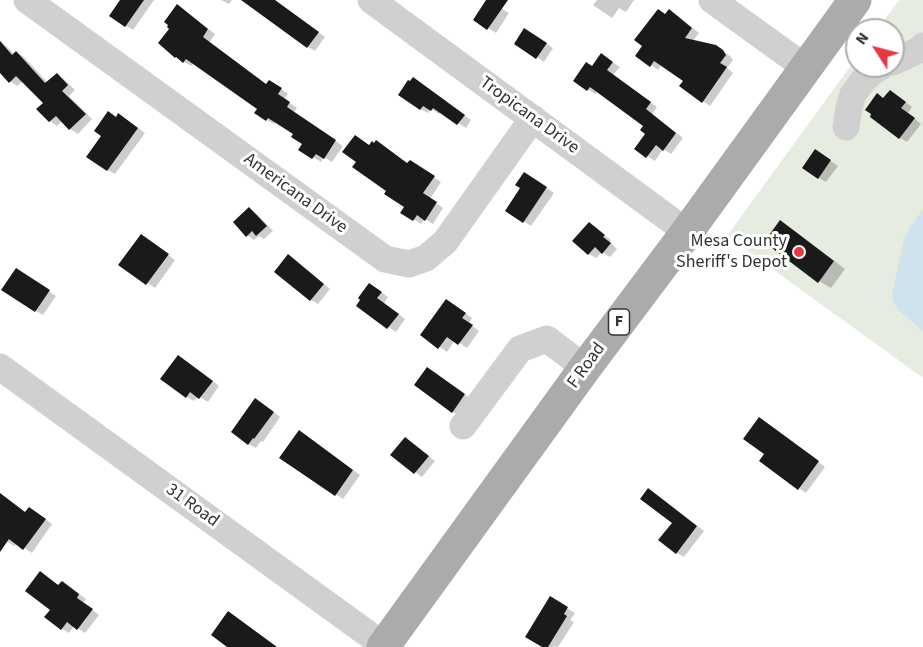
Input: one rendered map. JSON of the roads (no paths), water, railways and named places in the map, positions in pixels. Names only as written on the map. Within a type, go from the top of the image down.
[{"type":"main road","name":"F Road","points":[[384,646],[855,0]]},
{"type":"street","name":"Americana Drive","points":[[27,0],[385,258],[409,264],[426,258],[446,242],[533,118]]},
{"type":"street","name":"Tropicana Drive","points":[[371,0],[687,232]]},
{"type":"street","points":[[712,0],[806,68]]},
{"type":"street","points":[[905,56],[923,46]]},
{"type":"street","points":[[846,127],[853,94],[866,78]]},
{"type":"street","points":[[463,426],[520,350],[547,339],[585,368]]},
{"type":"street","name":"31 Road","points":[[0,367],[384,646]]},
{"type":"water","points":[[923,209],[923,331],[897,309],[892,294],[904,239]]},
{"type":"place","name":"Mesa County Sheriff's Depot","points":[[799,252]]}]
